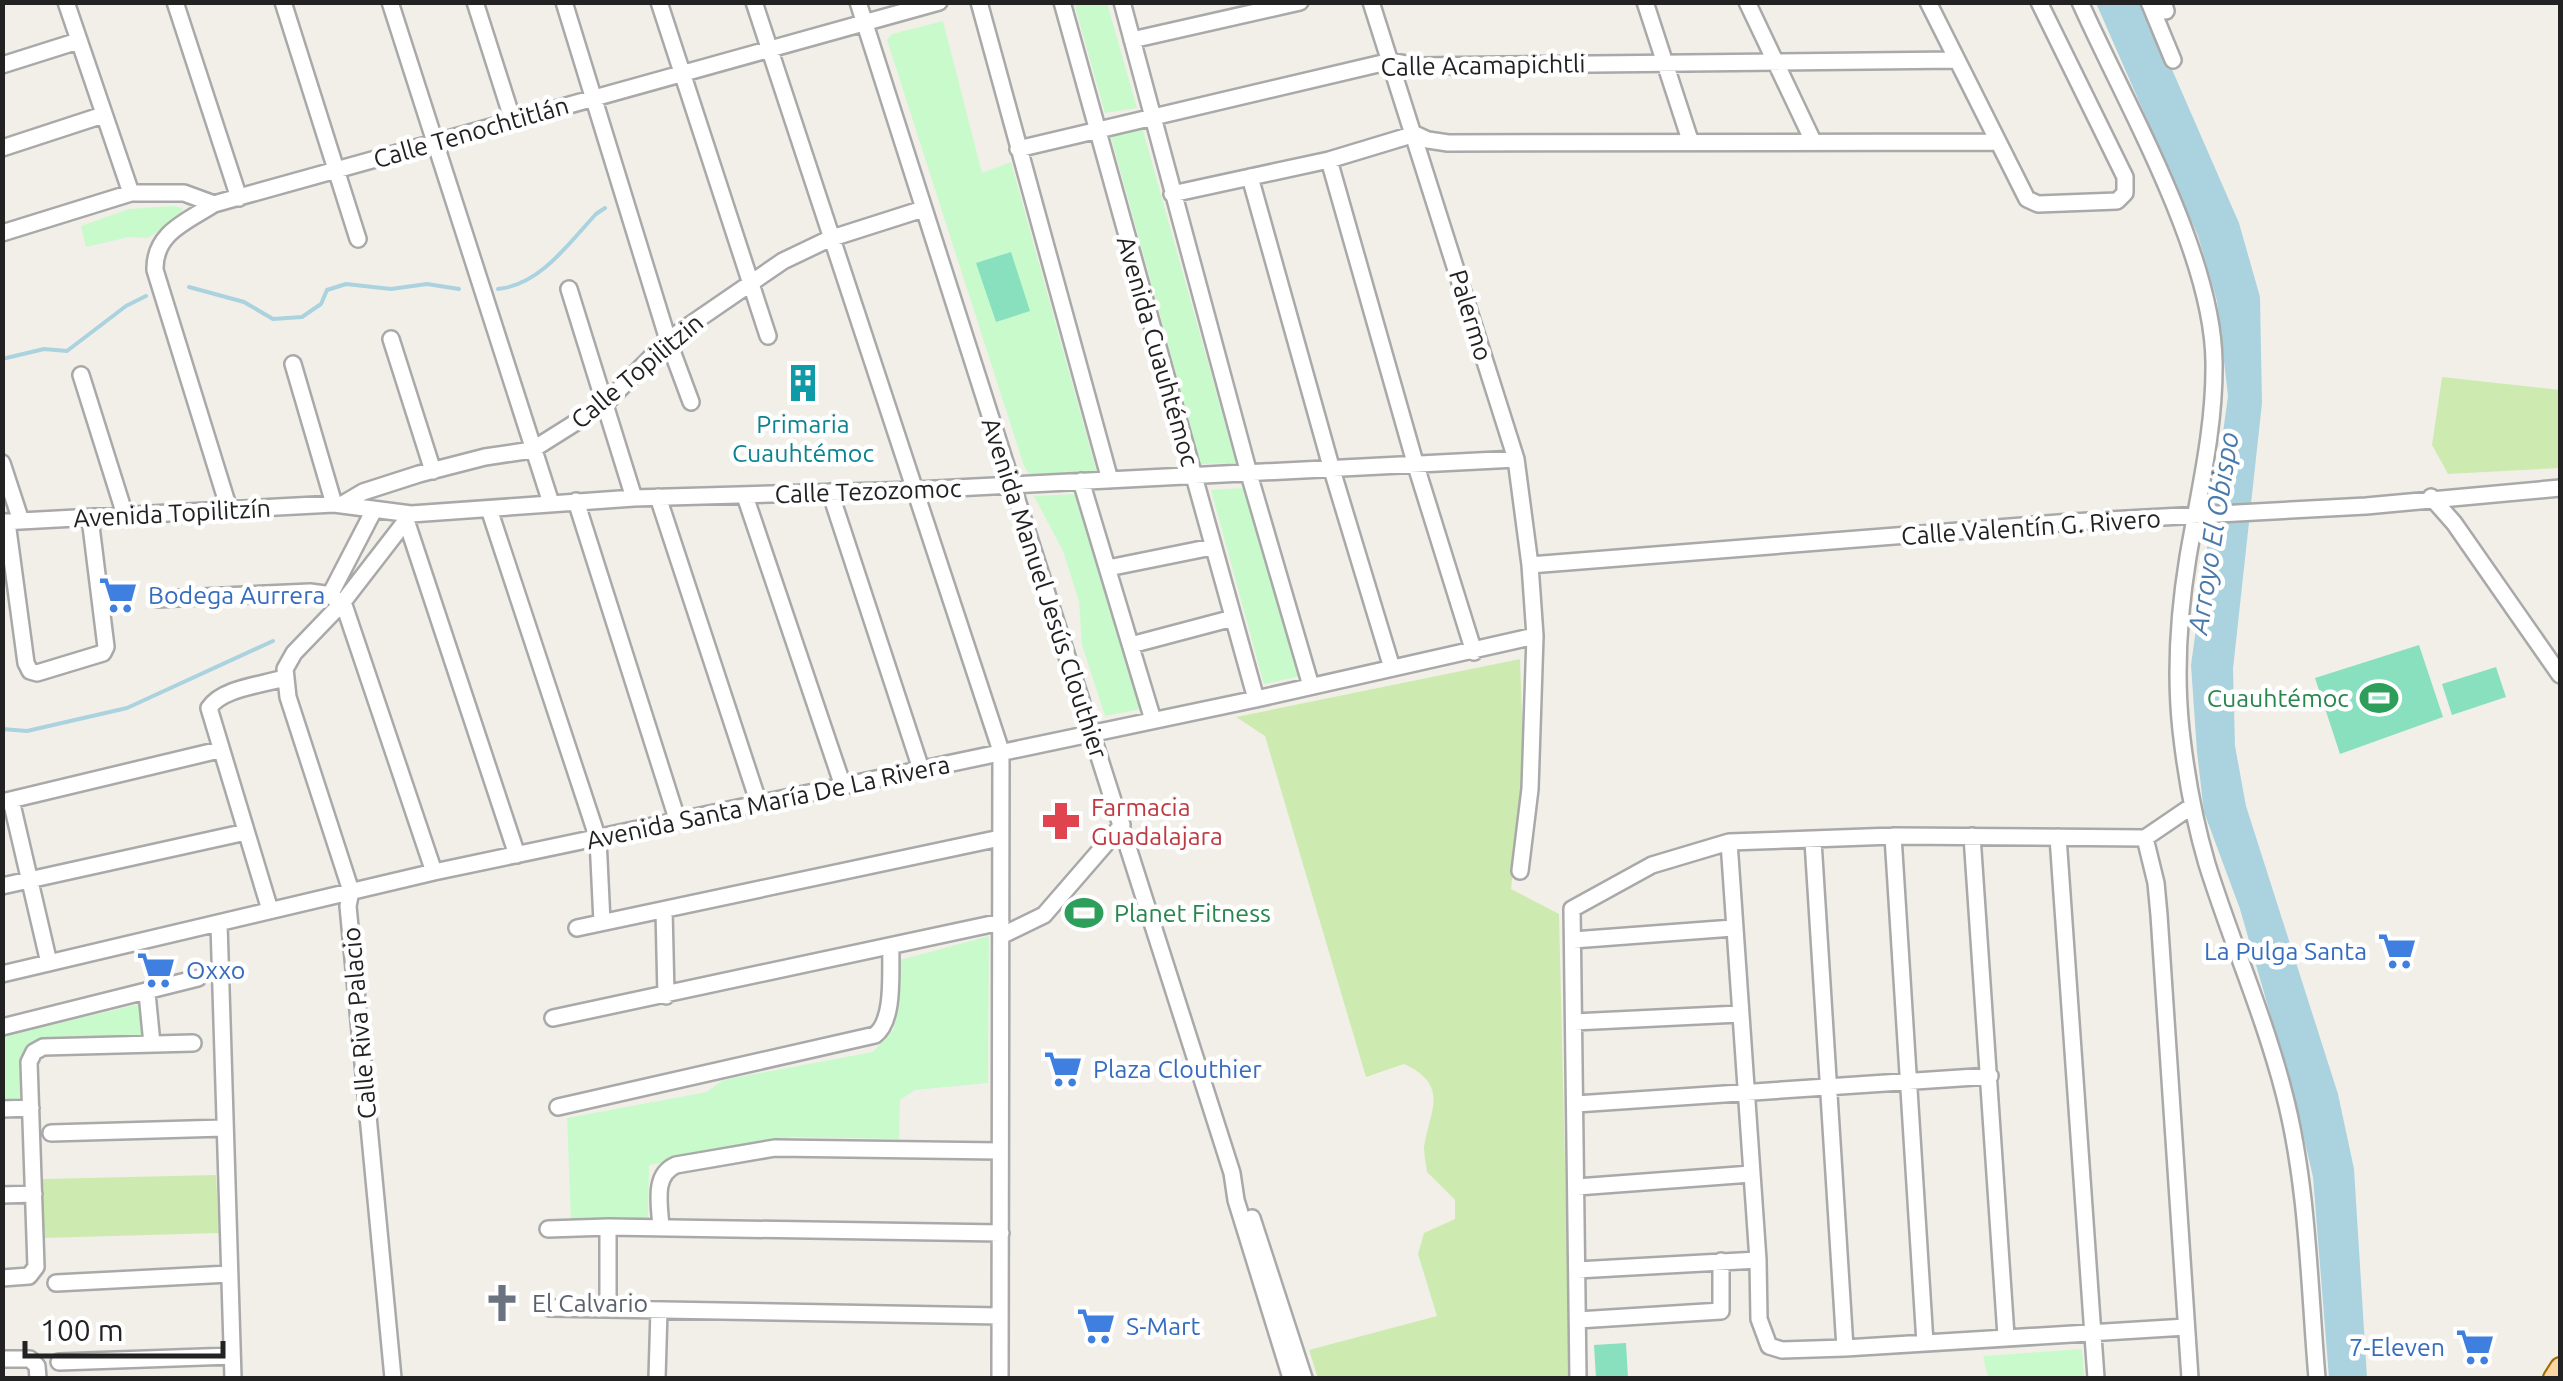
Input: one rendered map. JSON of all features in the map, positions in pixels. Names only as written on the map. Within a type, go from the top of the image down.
[{"type":"main road","points":[[2554,1378],[2560,1367]]},
{"type":"street","points":[[66,2],[131,193]]},
{"type":"street","points":[[176,2],[239,198]]},
{"type":"street","points":[[283,2],[358,240]]},
{"type":"street","points":[[390,2],[551,502]]},
{"type":"street","points":[[475,2],[513,120]]},
{"type":"street","points":[[564,2],[668,340],[691,402]]},
{"type":"street","points":[[659,2],[768,336]]},
{"type":"street","points":[[754,2],[1001,751],[1000,1378]]},
{"type":"street","name":"Avenida Manuel Jesús Clouthier","points":[[858,2],[1232,1173],[1236,1200],[1291,1378]]},
{"type":"street","points":[[979,2],[1110,480]]},
{"type":"street","name":"Avenida Cuauhtémoc","points":[[1062,2],[1256,699]]},
{"type":"street","points":[[1122,2],[1249,474],[1311,686]]},
{"type":"street","points":[[1132,40],[1300,2]]},
{"type":"street","name":"Palermo","points":[[1371,2],[1516,460],[1530,565],[1534,636],[1530,789],[1520,871]]},
{"type":"street","points":[[1644,2],[1690,140]]},
{"type":"street","points":[[1747,2],[1813,141]]},
{"type":"street","points":[[1928,2],[2028,199],[2038,204],[2112,201],[2125,194],[2125,177],[2039,2]]},
{"type":"street","points":[[2080,2],[2171,198],[2207,311],[2214,357],[2213,397],[2200,515],[2188,561],[2179,670],[2181,728],[2192,806],[2208,864],[2285,1096],[2304,1216],[2317,1378]]},
{"type":"street","points":[[2149,2],[2173,60]]},
{"type":"street","name":"Calle Tenochtitlán","points":[[2,234],[131,193],[184,193],[214,204],[239,198],[932,3]]},
{"type":"street","points":[[2,66],[78,41]]},
{"type":"street","name":"Calle Acamapichtli","points":[[1018,149],[1391,61],[1417,66],[1957,60]]},
{"type":"street","points":[[2,148],[103,115]]},
{"type":"street","points":[[1172,194],[1329,160],[1415,134],[1448,143],[1996,142]]},
{"type":"street","points":[[1329,160],[1416,466],[1474,652]]},
{"type":"street","points":[[1250,177],[1392,668]]},
{"type":"street","points":[[214,204],[179,226],[154,253],[155,270],[229,509]]},
{"type":"street","name":"Calle Topilitzin","points":[[338,504],[374,488],[433,471],[532,450],[605,404],[668,340],[783,261],[829,238],[923,209]]},
{"type":"street","points":[[569,289],[634,498]]},
{"type":"street","points":[[391,339],[433,471]]},
{"type":"street","points":[[293,364],[338,504]]},
{"type":"street","points":[[82,374],[125,515]]},
{"type":"street","name":"Calle Tezozomoc","points":[[338,504],[409,518],[551,502],[916,490],[1516,460]]},
{"type":"street","points":[[2,462],[10,521],[10,610],[26,664],[37,674],[103,652],[106,643],[90,518]]},
{"type":"street","points":[[1081,481],[1153,720]]},
{"type":"street","name":"Calle Valentín G. Rivero","points":[[1530,565],[2366,506],[2560,488]]},
{"type":"street","points":[[830,492],[921,768]]},
{"type":"street","points":[[745,496],[843,786]]},
{"type":"street","points":[[658,497],[759,804]]},
{"type":"street","points":[[2431,497],[2454,523],[2560,675]]},
{"type":"street","points":[[576,502],[678,822]]},
{"type":"street","name":"Avenida Topilitzín","points":[[10,521],[338,504]]},
{"type":"street","points":[[489,509],[598,838],[602,922]]},
{"type":"street","points":[[374,510],[337,599],[434,872]]},
{"type":"street","points":[[270,910],[210,715],[211,703],[284,678],[294,653],[409,518]]},
{"type":"street","points":[[409,518],[516,855]]},
{"type":"street","points":[[1108,568],[1212,547]]},
{"type":"street","points":[[157,600],[310,592],[337,599]]},
{"type":"street","points":[[1131,646],[1233,618]]},
{"type":"street","name":"Avenida Santa María De La Rivera","points":[[2,974],[434,872],[1256,699],[1534,636]]},
{"type":"street","name":"Calle Riva Palacio","points":[[284,678],[351,891],[348,906],[394,1378]]},
{"type":"street","points":[[49,964],[31,880],[7,801],[220,750]]},
{"type":"street","points":[[1578,1378],[1572,909],[1652,865],[1729,842],[1893,836],[2145,838],[2192,806]]},
{"type":"street","points":[[553,1018],[1001,929],[1044,915],[1122,826]]},
{"type":"street","points":[[2,886],[246,832]]},
{"type":"street","points":[[1893,836],[1925,1342]]},
{"type":"street","points":[[1972,836],[2006,1336]]},
{"type":"street","points":[[2058,837],[2096,1378]]},
{"type":"street","points":[[577,928],[1000,838]]},
{"type":"street","points":[[2145,838],[2158,899],[2190,1378]]},
{"type":"street","points":[[1812,840],[1845,1348]]},
{"type":"street","points":[[1729,842],[1759,1319],[1769,1346],[1782,1350],[1845,1348],[2186,1327]]},
{"type":"street","points":[[664,910],[666,996]]},
{"type":"street","points":[[219,924],[233,1378]]},
{"type":"street","points":[[1572,940],[1733,928]]},
{"type":"street","points":[[558,1106],[874,1036],[883,1028],[887,1012],[891,948]]},
{"type":"street","points":[[2,1026],[198,978]]},
{"type":"street","points":[[147,993],[152,1044]]},
{"type":"street","points":[[1574,1022],[1739,1014]]},
{"type":"street","points":[[2,1278],[24,1278],[34,1273],[37,1259],[29,1062],[34,1052],[43,1047],[192,1043]]},
{"type":"street","points":[[1576,1104],[1990,1076]]},
{"type":"street","points":[[2,1109],[30,1108]]},
{"type":"street","points":[[50,1134],[224,1128]]},
{"type":"street","points":[[660,1228],[662,1174],[676,1166],[775,1148],[999,1151]]},
{"type":"street","name":"Avenida Manuel Jesús Clouthier","points":[[1232,1173],[1243,1190],[1304,1378]]},
{"type":"street","points":[[1577,1188],[1752,1174]]},
{"type":"street","points":[[2,1195],[34,1194]]},
{"type":"street","points":[[548,1229],[608,1226],[1001,1232]]},
{"type":"street","points":[[608,1226],[608,1308]]},
{"type":"street","points":[[1577,1270],[1758,1260]]},
{"type":"street","points":[[1578,1320],[1718,1312],[1723,1306],[1721,1261]]},
{"type":"street","points":[[56,1283],[229,1274]]},
{"type":"street","points":[[548,1308],[1000,1316]]},
{"type":"street","points":[[657,1378],[659,1310]]},
{"type":"street","points":[[59,1362],[232,1356]]},
{"type":"street","points":[[2,1358],[24,1358],[37,1370]]},
{"type":"green space","points":[[1074,3],[1107,3],[1137,108],[1105,113]]},
{"type":"green space","points":[[943,21],[982,173],[1011,162],[1097,473],[1030,475],[1024,466],[887,40],[892,34]]},
{"type":"green space","points":[[1142,127],[1236,463],[1201,464],[1111,137]]},
{"type":"green space","points":[[182,208],[183,214],[148,238],[129,237],[86,247],[81,226],[129,209]]},
{"type":"green space","points":[[1011,252],[1030,311],[996,322],[976,263]]},
{"type":"green space","points":[[2442,377],[2560,390],[2560,468],[2448,474],[2432,445]]},
{"type":"green space","points":[[1244,488],[1300,676],[1264,684],[1211,490]]},
{"type":"green space","points":[[1077,494],[1141,709],[1105,716],[1082,645],[1079,601],[1063,551],[1034,496]]},
{"type":"green space","name":"Cuauhtémoc","points":[[2419,645],[2443,717],[2340,754],[2315,678]]},
{"type":"green space","points":[[1520,659],[1524,766],[1511,889],[1559,914],[1570,1378],[1318,1378],[1309,1350],[1437,1316],[1418,1254],[1424,1233],[1455,1219],[1455,1200],[1427,1172],[1424,1148],[1434,1101],[1428,1081],[1404,1064],[1366,1077],[1265,736],[1236,717]]},
{"type":"green space","points":[[2496,667],[2506,697],[2452,715],[2442,684]]},
{"type":"green space","points":[[989,936],[988,1083],[915,1090],[900,1100],[899,1139],[792,1137],[649,1165],[648,1219],[571,1219],[567,1118],[707,1092],[723,1080],[873,1052],[894,1029],[900,960]]},
{"type":"green space","points":[[140,1004],[143,1041],[31,1048],[20,1061],[22,1102],[3,1107],[2,1036]]},
{"type":"green space","points":[[216,1175],[219,1233],[44,1238],[42,1179]]},
{"type":"green space","points":[[1626,1343],[1628,1378],[1596,1378],[1594,1345]]},
{"type":"green space","points":[[2082,1349],[2084,1378],[1988,1378],[1983,1356]]},
{"type":"water","name":"Arroyo El Obispo","points":[[2096,3],[2143,3],[2239,223],[2260,297],[2262,403],[2233,669],[2235,746],[2246,806],[2338,1094],[2354,1169],[2367,1378],[2329,1378],[2313,1177],[2240,909],[2204,812],[2191,665],[2228,396],[2217,301],[2198,236]]},
{"type":"waterway","points":[[498,289],[513,286],[540,271],[605,208]]},
{"type":"waterway","points":[[189,287],[244,302],[273,319],[302,317],[321,304],[327,290],[346,284],[391,289],[427,284],[459,289]]},
{"type":"waterway","points":[[2,359],[44,349],[67,351],[126,306],[146,296]]},
{"type":"waterway","points":[[2,729],[27,731],[127,708],[273,641]]},
{"type":"place","name":"Primaria Cuauhtémoc","points":[[803,383]]},
{"type":"place","name":"Bodega Aurrera","points":[[118,595]]},
{"type":"place","name":"Cuauhtémoc","points":[[2379,698]]},
{"type":"place","name":"Farmacia Guadalajara","points":[[1061,821]]},
{"type":"place","name":"Planet Fitness","points":[[1084,913]]},
{"type":"place","name":"La Pulga Santa","points":[[2397,951]]},
{"type":"place","name":"Oxxo","points":[[156,970]]},
{"type":"place","name":"Plaza Clouthier","points":[[1063,1069]]},
{"type":"place","name":"El Calvario","points":[[502,1303]]},
{"type":"place","name":"S-Mart","points":[[1096,1326]]},
{"type":"place","name":"7-Eleven","points":[[2475,1347]]}]
